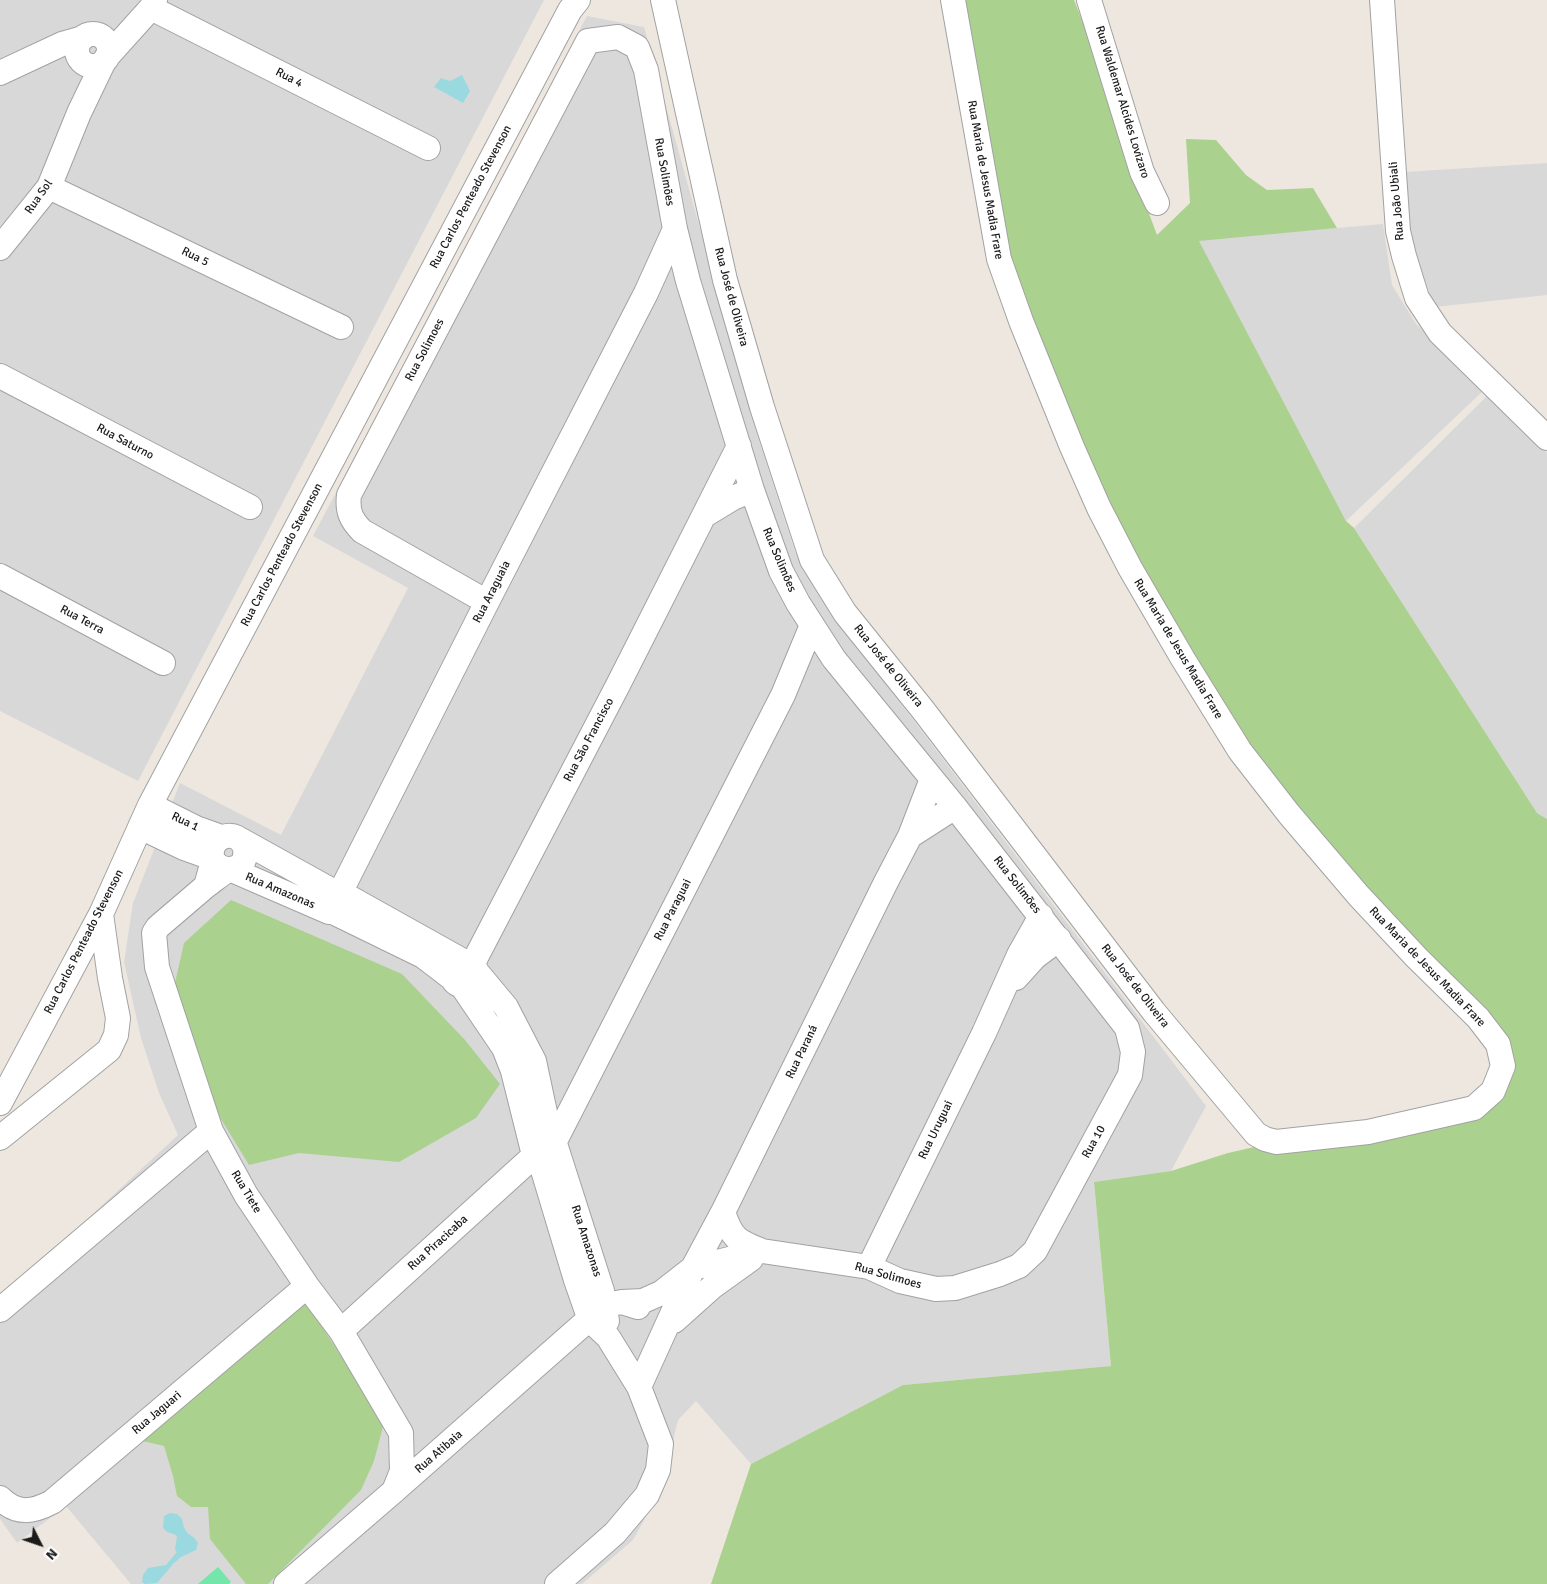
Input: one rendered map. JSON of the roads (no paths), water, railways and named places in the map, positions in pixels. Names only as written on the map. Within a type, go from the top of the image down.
[{"type":"street","name":"Rua José de Oliveira","points":[[663,0],[725,280],[762,407],[812,560],[845,613],[923,710],[1154,1012],[1256,1134],[1276,1142],[1368,1132]]},
{"type":"street","name":"Rua Maria de Jesus Madia Frare","points":[[952,0],[999,259],[1020,321],[1072,447],[1099,508],[1130,568],[1240,751],[1289,814],[1358,896],[1478,1018],[1498,1044],[1503,1066],[1493,1091],[1474,1108],[1368,1132]]},
{"type":"street","name":"Rua Waldemar Alcides Lovizaro","points":[[1089,0],[1142,172],[1157,203]]},
{"type":"street","name":"Rua João Ubiali","points":[[1382,0],[1398,231],[1417,298],[1440,333],[1547,438]]},
{"type":"street","name":"Rua Carlos Penteado Stevenson","points":[[0,1103],[101,914],[150,805],[573,3]]},
{"type":"street","name":"Rua Sol","points":[[0,248],[49,187],[79,112],[93,52],[153,4]]},
{"type":"street","name":"Rua 4","points":[[153,4],[428,148]]},
{"type":"street","name":"Rua Solimões","points":[[588,41],[618,37],[637,47],[646,70],[675,228],[688,281],[752,490],[781,571],[834,659],[955,807],[1127,1028]]},
{"type":"street","name":"Rua Solimoes","points":[[487,602],[362,531],[349,514],[349,495],[588,41]]},
{"type":"street","points":[[0,73],[41,56],[62,44],[93,52]]},
{"type":"street","name":"Rua 5","points":[[49,187],[341,327]]},
{"type":"street","name":"Rua Araguaia","points":[[337,900],[487,602],[646,293],[675,228]]},
{"type":"street","points":[[646,293],[688,281]]},
{"type":"street","name":"Rua Saturno","points":[[0,376],[250,507]]},
{"type":"street","name":"Rua São Francisco","points":[[466,972],[705,515],[720,481],[739,446]]},
{"type":"street","points":[[705,515],[733,498],[752,490]]},
{"type":"street","name":"Rua Terra","points":[[0,576],[163,663]]},
{"type":"street","name":"Rua Paraguai","points":[[544,1147],[791,678],[812,625]]},
{"type":"street","points":[[791,678],[802,671],[834,659]]},
{"type":"street","name":"Rua Paraná","points":[[639,1387],[693,1268],[723,1212],[910,836],[932,779]]},
{"type":"street","name":"Rua 1","points":[[150,805],[196,828],[224,856]]},
{"type":"street","name":"Rua Paraná","points":[[910,836],[955,807]]},
{"type":"street","name":"Rua 1","points":[[140,827],[184,848],[224,856]]},
{"type":"street","name":"Rua Amazonas","points":[[224,856],[337,900],[423,956],[466,972],[504,1048],[544,1147],[576,1280],[606,1309],[608,1338],[639,1387],[661,1444],[658,1470],[647,1495],[616,1533],[557,1584]]},
{"type":"street","name":"Rua Tiete","points":[[224,856],[206,886],[158,927],[154,933],[157,967],[211,1131],[246,1195],[307,1286],[341,1331],[402,1433],[402,1471],[394,1491]]},
{"type":"street","points":[[0,1138],[109,1050],[116,1035],[118,1018],[101,914]]},
{"type":"street","name":"Rua Uruguai","points":[[869,1267],[1003,992],[1019,955],[1041,916]]},
{"type":"street","name":"Rua Uruguai","points":[[1003,992],[1035,958],[1059,939]]},
{"type":"street","name":"Rua 10","points":[[1035,1251],[1130,1075],[1133,1052],[1127,1028]]},
{"type":"street","points":[[0,1310],[211,1131]]},
{"type":"street","name":"Rua Piracicaba","points":[[341,1331],[544,1147]]},
{"type":"street","points":[[723,1212],[729,1229],[740,1243],[762,1251]]},
{"type":"street","points":[[606,1309],[655,1312],[662,1318],[666,1328],[712,1287],[762,1251]]},
{"type":"street","name":"Rua Solimoes","points":[[693,1268],[762,1251],[869,1267],[900,1281],[936,1289],[956,1288],[1019,1266],[1035,1251]]},
{"type":"street","name":"Rua Paraná","points":[[606,1309],[643,1300],[661,1293],[693,1268]]},
{"type":"street","name":"Rua Jaguari","points":[[0,1498],[12,1508],[26,1510],[38,1510],[52,1502],[307,1286]]},
{"type":"street","name":"Rua Atibaia","points":[[286,1584],[606,1309]]},
{"type":"water","points":[[462,75],[470,91],[463,103],[434,87],[441,78],[450,81]]},
{"type":"water","points":[[170,1513],[177,1514],[182,1519],[187,1532],[198,1543],[196,1550],[181,1557],[157,1583],[145,1584],[142,1582],[143,1575],[148,1568],[166,1565],[177,1552],[175,1550],[177,1536],[166,1531],[163,1527],[164,1516]]}]
